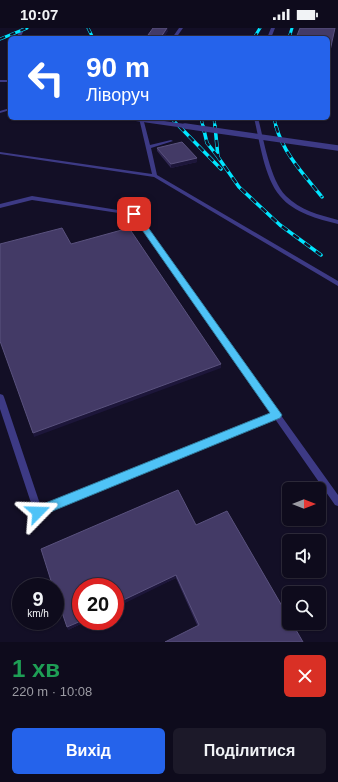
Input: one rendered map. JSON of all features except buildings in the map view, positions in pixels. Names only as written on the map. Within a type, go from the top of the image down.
[{"type":"lane","points":[[141,120],[155,176]]},
{"type":"lane","points":[[142,120],[338,148]]},
{"type":"lane","points":[[257,120],[274,183],[282,196],[297,207],[318,217],[338,222]]},
{"type":"lane","points":[[148,147],[171,141]]},
{"type":"lane","points":[[0,153],[155,176],[338,284]]},
{"type":"lane","points":[[0,206],[32,198],[134,214],[338,502]]},
{"type":"lane","points":[[0,397],[38,512],[277,415]]},
{"type":"railway","points":[[0,39],[27,28]]},
{"type":"railway","points":[[88,28],[92,36]]},
{"type":"railway","points":[[255,36],[260,28]]},
{"type":"railway","points":[[290,36],[292,28]]},
{"type":"railway","points":[[173,120],[179,126]]},
{"type":"railway","points":[[201,120],[203,127]]},
{"type":"railway","points":[[214,120],[215,127]]},
{"type":"railway","points":[[274,120],[276,127]]},
{"type":"railway","points":[[179,126],[221,169]]},
{"type":"railway","points":[[203,126],[207,143],[218,157]]},
{"type":"railway","points":[[215,126],[218,157]]},
{"type":"railway","points":[[276,126],[279,136],[289,155],[322,197]]},
{"type":"railway","points":[[218,157],[239,187],[280,225],[321,255]]},
{"type":"route","points":[[38,512],[277,415],[134,214]]}]
